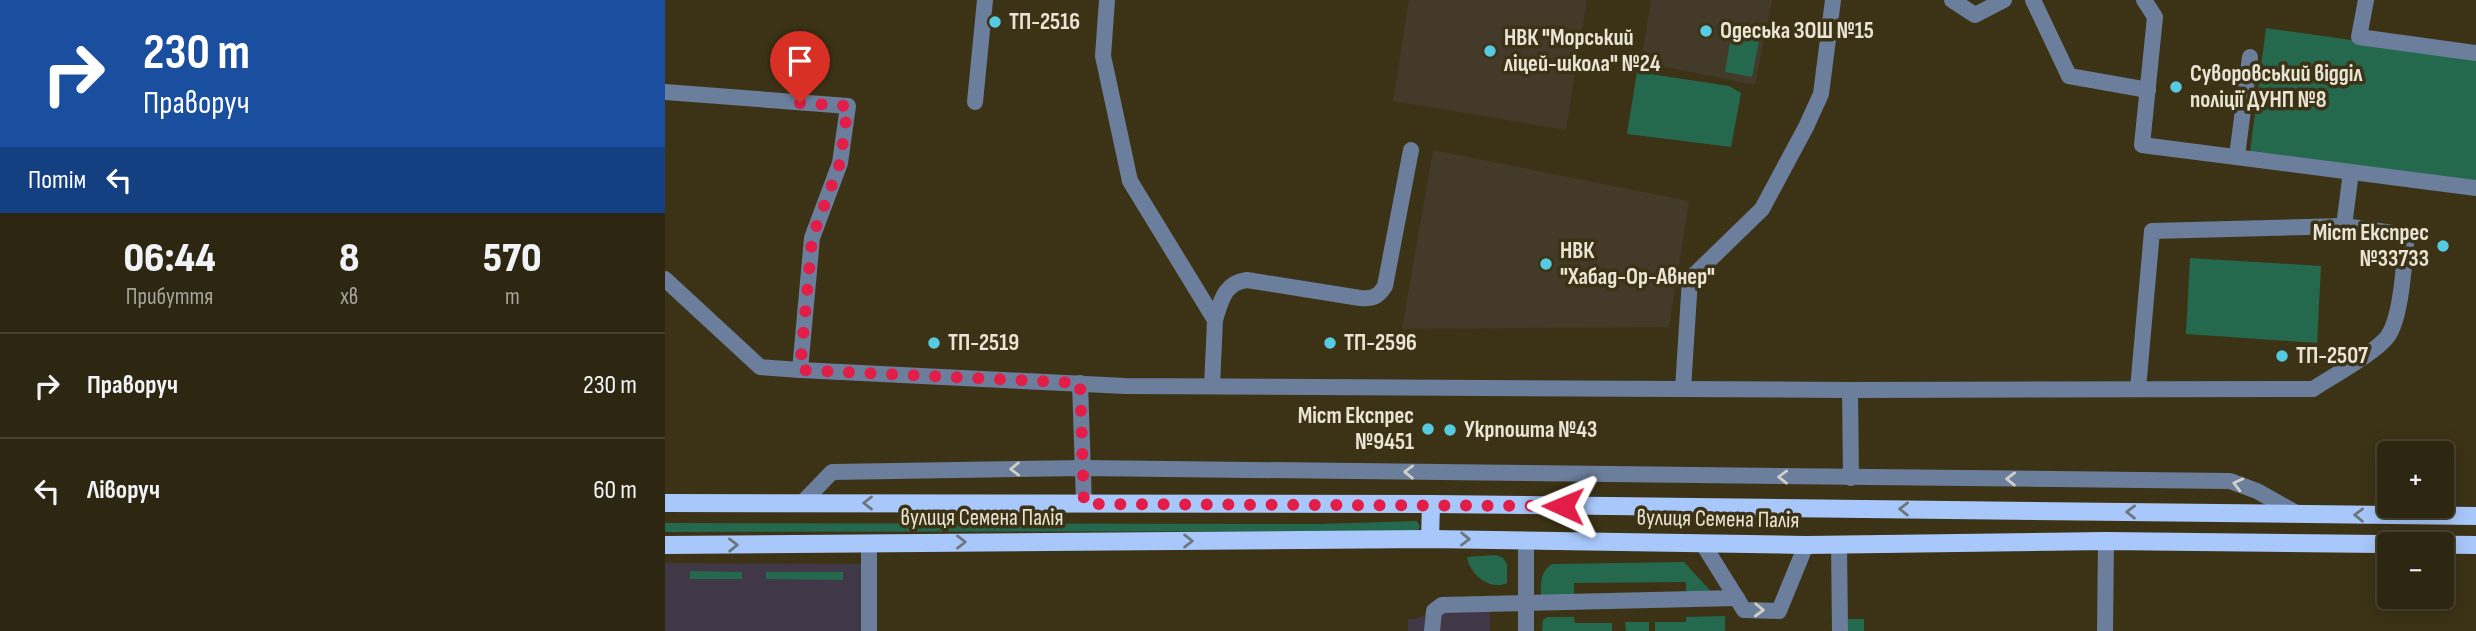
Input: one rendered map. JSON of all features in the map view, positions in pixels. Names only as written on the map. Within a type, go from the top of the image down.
[{"type":"main road","name":"вулиця Семена Палія","points":[[665,503],[1431,504],[2476,516]]},
{"type":"main road","points":[[1430,539],[1431,504]]},
{"type":"main road","name":"вулиця Семена Палія","points":[[665,545],[1430,539],[1806,545],[2106,541],[2476,545]]},
{"type":"street","points":[[975,102],[985,0]]},
{"type":"street","points":[[1107,0],[1103,56],[1130,181],[1215,320]]},
{"type":"street","points":[[1683,388],[1690,279],[1762,209],[1806,127],[1821,94],[1833,0]]},
{"type":"street","points":[[1952,0],[1975,15],[2004,0]]},
{"type":"street","points":[[2033,0],[2069,76],[2148,90]]},
{"type":"street","points":[[2144,0],[2155,17],[2142,145],[2476,188]]},
{"type":"street","points":[[2366,0],[2359,37],[2476,53]]},
{"type":"street","points":[[2237,156],[2250,57]]},
{"type":"street","points":[[665,92],[848,106],[840,163],[812,238],[800,370]]},
{"type":"street","points":[[1212,386],[1215,320],[1229,286],[1237,281],[1247,279],[1360,299],[1371,299],[1379,295],[1385,286],[1411,150]]},
{"type":"street","points":[[2344,226],[2351,172]]},
{"type":"street","points":[[665,279],[760,367],[800,370],[1125,386],[1850,390],[2313,389],[2388,337],[2396,321],[2407,235],[2344,226],[2152,231],[2138,388]]},
{"type":"street","points":[[1080,383],[1084,504]]},
{"type":"street","points":[[1850,390],[1851,478]]},
{"type":"street","points":[[803,502],[832,472],[1083,468],[2230,481],[2257,491],[2298,514]]},
{"type":"street","points":[[1526,540],[1526,631]]},
{"type":"street","points":[[2105,631],[2106,541]]},
{"type":"street","points":[[869,543],[869,631]]},
{"type":"street","points":[[1703,544],[1744,610],[1779,611],[1806,545]]},
{"type":"street","points":[[1839,544],[1840,631]]},
{"type":"street","points":[[1431,631],[1432,614],[1442,605],[1737,597]]},
{"type":"shaded area","name":"НВК \"Морський ліцей-школа\" №24","points":[[1409,0],[1587,0],[1566,130],[1393,101]]},
{"type":"shaded area","name":"Одеська ЗОШ №15","points":[[1651,0],[1772,0],[1755,85],[1641,62]]},
{"type":"shaded area","name":"НВК \"Хабад-Ор-Авнер\"","points":[[1433,150],[1689,201],[1669,327],[1402,329]]},
{"type":"shaded area","points":[[665,563],[863,564],[863,631],[665,631]]},
{"type":"shaded area","points":[[1490,607],[1490,631],[1408,631],[1408,619],[1416,619],[1436,610]]},
{"type":"green space","points":[[1733,25],[1761,30],[1752,77],[1725,72]]},
{"type":"green space","points":[[2266,28],[2476,58],[2476,181],[2250,152]]},
{"type":"green space","points":[[1637,72],[1729,86],[1741,93],[1731,147],[1627,134]]},
{"type":"green space","points":[[2190,258],[2321,266],[2317,343],[2186,334]]},
{"type":"green space","points":[[1417,521],[1420,527],[1417,531],[665,532],[665,523],[1319,524]]},
{"type":"green space","points":[[1496,555],[1503,558],[1507,564],[1507,583],[1501,585],[1482,580],[1472,570],[1467,557]]},
{"type":"green space","points":[[1684,562],[1716,597],[1686,600],[1686,582],[1574,583],[1574,597],[1541,596],[1543,574],[1552,564]]},
{"type":"green space","points":[[690,571],[742,572],[742,579],[690,579]]},
{"type":"green space","points":[[766,572],[843,572],[843,580],[766,579]]},
{"type":"green space","points":[[1725,616],[1725,631],[1655,631],[1655,622],[1686,622],[1686,617]]},
{"type":"green space","points":[[1548,617],[1574,617],[1575,623],[1612,623],[1612,631],[1542,631],[1543,620]]},
{"type":"green space","points":[[1848,619],[1864,619],[1864,631],[1848,631]]},
{"type":"green space","points":[[1625,622],[1649,622],[1649,631],[1626,631]]},
{"type":"place","name":"ТП-2516","points":[[995,22]]},
{"type":"place","name":"Одеська ЗОШ №15","points":[[1706,31]]},
{"type":"place","name":"НВК \"Морський ліцей-школа\" №24","points":[[1490,51]]},
{"type":"place","name":"Суворовський відділ поліції ДУНП №8","points":[[2176,87]]},
{"type":"place","name":"Міст Експрес №33733","points":[[2443,246]]},
{"type":"place","name":"НВК \"Хабад-Ор-Авнер\"","points":[[1546,264]]},
{"type":"place","name":"ТП-2519","points":[[934,343]]},
{"type":"place","name":"ТП-2596","points":[[1330,343]]},
{"type":"place","name":"ТП-2507","points":[[2282,356]]},
{"type":"place","name":"Міст Експрес №9451","points":[[1428,429]]},
{"type":"place","name":"Укрпошта №43","points":[[1450,430]]},
{"type":"route","points":[[800,103],[848,106],[840,163],[812,238],[800,370],[1080,383],[1084,504],[1563,506]]}]
